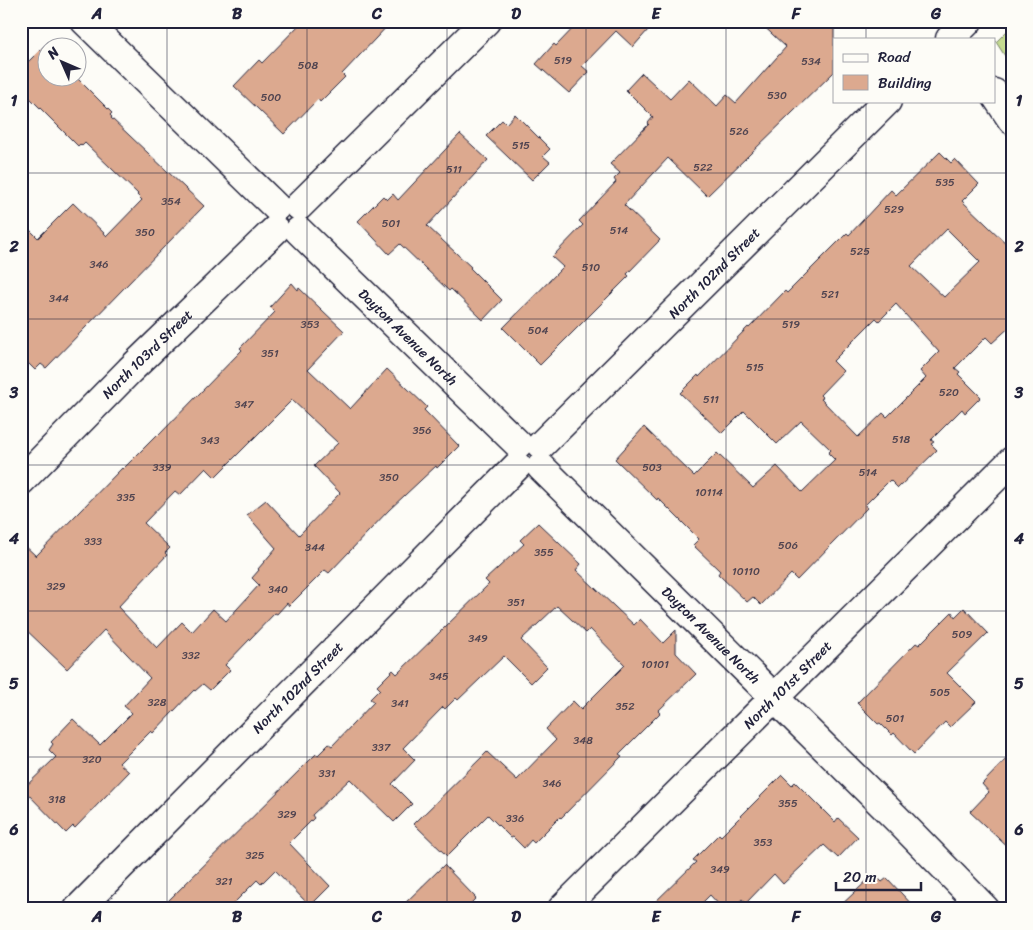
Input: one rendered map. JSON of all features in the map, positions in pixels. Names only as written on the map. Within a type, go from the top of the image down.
[{"type":"street","name":"Dayton Avenue North","points":[[85,21],[529,455],[986,909]]},
{"type":"street","name":"North 103rd Street","points":[[21,481],[130,370],[486,21]]},
{"type":"street","points":[[996,96],[1012,120]]},
{"type":"street","name":"North 102nd Street","points":[[78,909],[529,455],[886,102]]},
{"type":"street","name":"North 101st Street","points":[[562,909],[773,697],[1012,462]]},
{"type":"green space","points":[[1012,26],[1012,67],[996,42]]},
{"type":"building","points":[[303,21],[392,21],[342,74],[345,77],[320,102],[318,99],[284,134],[234,86],[259,60],[262,63]]},
{"type":"building","points":[[580,21],[656,21],[633,47],[616,31],[582,66],[589,72],[569,93],[536,64],[554,44],[556,46]]},
{"type":"building","points":[[758,21],[834,21],[833,73],[707,196],[668,158],[624,205],[660,240],[627,274],[629,276],[540,365],[503,328],[563,267],[552,257],[583,225],[579,221],[616,182],[614,179],[620,173],[610,164],[649,124],[653,117],[626,90],[642,73],[670,99],[689,79],[717,106],[727,95],[736,103],[786,47]]},
{"type":"building","points":[[38,52],[38,88],[87,88],[112,113],[110,115],[111,118],[204,206],[46,368],[41,364],[35,370],[21,356],[21,221],[38,238],[73,203],[107,236],[142,200],[85,143],[82,146],[80,144],[78,146],[21,89],[21,69]]},
{"type":"building","points":[[515,114],[550,149],[543,156],[550,162],[532,180],[486,136],[502,120],[506,124]]},
{"type":"building","points":[[460,134],[488,160],[427,226],[471,267],[502,300],[483,320],[451,289],[449,291],[400,244],[389,254],[358,221],[383,196],[387,200],[393,194],[398,200]]},
{"type":"building","points":[[940,152],[951,163],[955,159],[979,184],[962,201],[1012,249],[1012,325],[992,343],[986,337],[955,368],[960,372],[958,374],[981,397],[965,413],[962,409],[931,440],[934,442],[931,444],[937,450],[898,488],[890,480],[865,505],[867,508],[797,580],[791,574],[761,605],[753,597],[747,602],[718,574],[720,571],[693,545],[699,539],[615,459],[644,427],[694,476],[717,453],[753,488],[777,466],[802,492],[835,460],[828,453],[831,450],[801,421],[777,444],[744,411],[722,433],[680,393],[698,375],[699,377],[785,291],[787,293],[847,233],[849,235],[891,190],[896,195]],"holes":[[[947,229],[980,262],[944,297],[911,266]],[[896,304],[939,352],[920,371],[926,378],[887,417],[883,413],[858,437],[821,399],[823,398],[820,395],[843,371],[833,361],[876,318],[879,321]]]},
{"type":"building","points":[[292,283],[344,331],[308,369],[350,409],[387,369],[427,407],[424,410],[459,446],[389,510],[329,573],[325,570],[289,606],[287,603],[277,614],[275,613],[225,665],[230,670],[210,690],[203,684],[194,690],[153,733],[151,731],[119,763],[129,772],[75,828],[73,826],[66,833],[23,789],[56,757],[49,750],[53,744],[51,742],[73,719],[100,745],[132,713],[124,706],[150,678],[104,630],[67,669],[21,625],[21,542],[36,556],[242,350],[240,348],[275,312],[270,307]],"holes":[[[292,400],[338,443],[314,466],[340,493],[299,535],[266,500],[247,515],[276,548],[252,578],[259,585],[226,621],[213,609],[192,632],[182,622],[157,648],[118,607],[167,555],[165,553],[170,548],[144,523],[175,491],[180,495],[206,468],[215,477]]]},
{"type":"building","points":[[538,523],[581,564],[576,570],[634,625],[640,619],[663,643],[676,630],[676,653],[696,674],[658,711],[660,713],[619,754],[622,756],[561,818],[534,843],[531,840],[524,848],[488,815],[447,856],[414,824],[487,752],[517,780],[556,740],[546,729],[573,701],[581,709],[625,665],[590,629],[586,633],[557,606],[521,640],[547,667],[531,683],[504,656],[458,700],[456,698],[445,709],[443,707],[403,748],[415,760],[392,784],[412,804],[394,822],[350,779],[312,815],[314,818],[289,843],[330,886],[310,906],[275,870],[261,884],[257,880],[228,909],[160,909],[316,754],[318,755],[329,744],[332,746],[374,702],[370,699],[380,689],[377,686],[393,670],[397,674],[489,584],[485,580],[524,544],[520,540]]},
{"type":"building","points":[[964,608],[988,633],[947,673],[976,702],[950,727],[945,722],[914,754],[894,733],[892,735],[880,723],[878,724],[857,703],[916,643],[919,645],[952,612],[955,617]]},
{"type":"building","points":[[1012,753],[1012,851],[970,812],[989,792],[982,784]]},
{"type":"building","points":[[782,775],[792,785],[795,782],[835,822],[838,818],[858,837],[838,858],[824,845],[783,884],[774,874],[746,903],[742,899],[732,909],[723,909],[710,895],[696,909],[648,909],[696,862],[693,860],[719,834],[721,836]]},
{"type":"building","points":[[444,865],[476,898],[465,909],[399,909]]},
{"type":"building","points":[[874,874],[882,882],[887,878],[916,909],[837,909]]}]
